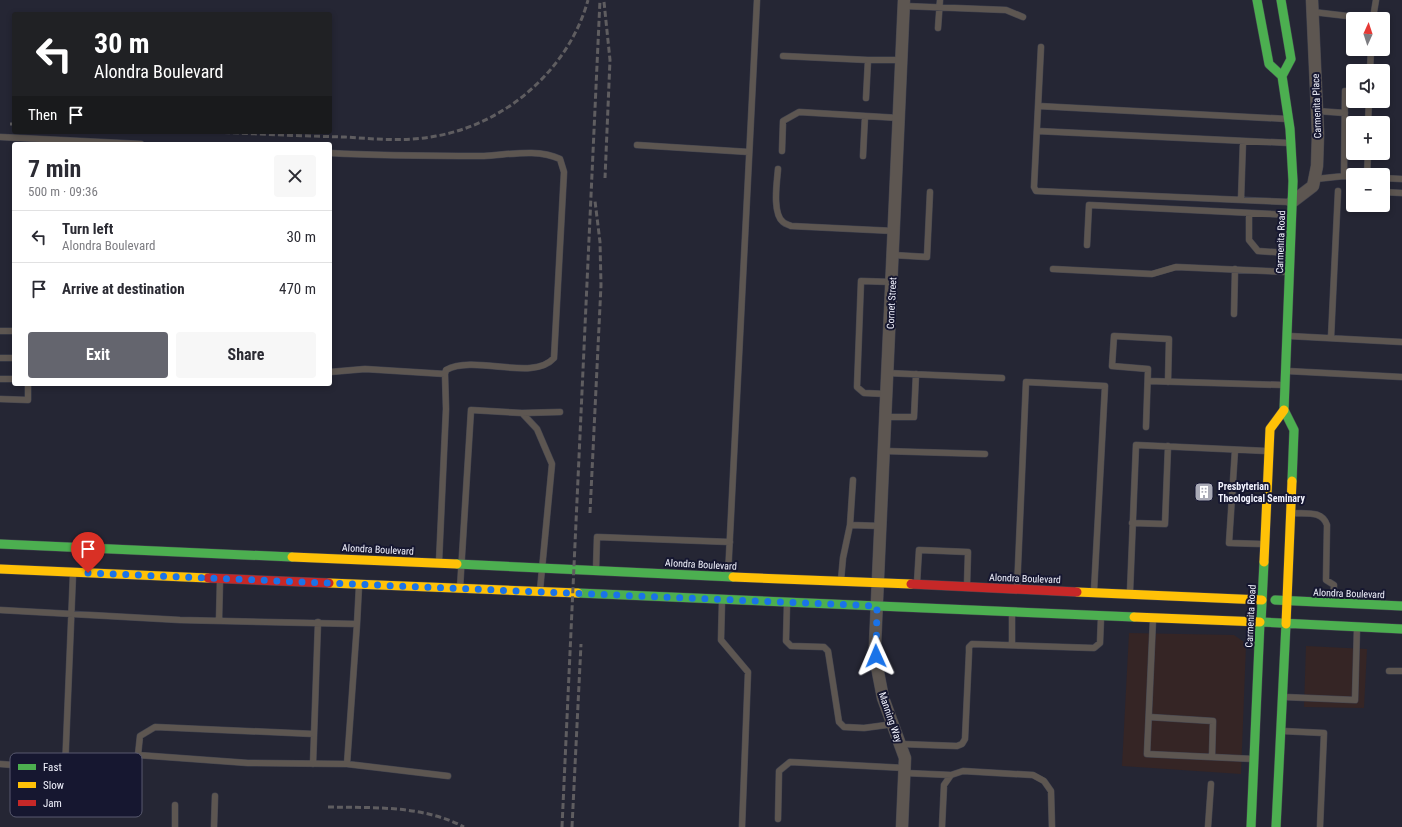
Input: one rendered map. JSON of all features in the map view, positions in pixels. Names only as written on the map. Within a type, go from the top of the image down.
[{"type":"main road","points":[[1257,0],[1269,64],[1282,76],[1291,59],[1281,0]]},
{"type":"main road","name":"Carmenita Road","points":[[1276,827],[1294,430],[1284,410],[1292,202],[1291,143],[1289,119],[1282,76]]},
{"type":"main road","name":"Carmenita Road","points":[[1251,827],[1270,429],[1284,410]]},
{"type":"main road","name":"Alondra Boulevard","points":[[0,544],[1402,606]]},
{"type":"main road","points":[[436,588],[439,563]]},
{"type":"main road","points":[[0,569],[1402,628]]},
{"type":"street","name":"Cornet Street","points":[[877,606],[904,3]]},
{"type":"street","name":"Carmenita Place","points":[[1312,6],[1318,134],[1316,179]]},
{"type":"street","points":[[1292,202],[1310,190],[1316,179]]},
{"type":"street","name":"Manning Way","points":[[877,606],[875,645],[877,667],[883,698],[894,724],[905,758],[902,827]]},
{"type":"lane","points":[[728,576],[757,0]]},
{"type":"lane","points":[[938,28],[940,0]]},
{"type":"lane","points":[[1374,12],[1376,0]]},
{"type":"lane","points":[[904,3],[939,8],[1006,10],[1023,17]]},
{"type":"lane","points":[[1312,6],[1346,13]]},
{"type":"lane","points":[[1041,47],[1034,187],[1037,192],[1292,202]]},
{"type":"lane","points":[[783,56],[901,60]]},
{"type":"lane","points":[[866,98],[868,60]]},
{"type":"lane","points":[[1316,179],[1344,176],[1345,91]]},
{"type":"lane","points":[[1038,106],[1289,119]]},
{"type":"lane","points":[[1317,111],[1345,113]]},
{"type":"lane","points":[[782,151],[784,121],[799,112],[899,118]]},
{"type":"lane","points":[[863,156],[865,116]]},
{"type":"lane","points":[[1037,131],[1291,143]]},
{"type":"lane","points":[[0,137],[101,142]]},
{"type":"lane","points":[[1241,200],[1243,141]]},
{"type":"lane","points":[[637,145],[749,152]]},
{"type":"lane","points":[[332,153],[417,156],[530,154],[554,156],[560,159],[564,172],[554,358],[550,362],[541,366],[520,368],[459,365],[446,370],[439,563]]},
{"type":"lane","points":[[778,169],[776,204],[778,217],[783,222],[791,226],[798,227],[894,231]]},
{"type":"lane","points":[[1390,178],[1402,179]]},
{"type":"lane","points":[[1331,338],[1338,191]]},
{"type":"lane","points":[[893,255],[927,257],[930,192]]},
{"type":"lane","points":[[1390,192],[1402,193]]},
{"type":"lane","points":[[1087,245],[1089,206],[1292,215]]},
{"type":"lane","points":[[1249,213],[1249,240],[1258,251],[1291,253]]},
{"type":"lane","points":[[1053,269],[1152,274],[1176,267],[1290,272]]},
{"type":"lane","points":[[1234,314],[1235,269]]},
{"type":"lane","points":[[886,394],[864,393],[857,386],[861,289],[862,281],[892,282]]},
{"type":"lane","points":[[0,331],[12,331]]},
{"type":"lane","points":[[1146,427],[1148,369],[1112,366],[1114,336],[1169,339],[1168,382]]},
{"type":"lane","points":[[1287,336],[1402,342]]},
{"type":"lane","points":[[0,358],[12,358]]},
{"type":"lane","points":[[332,372],[365,370],[445,374]]},
{"type":"lane","points":[[1286,371],[1402,377]]},
{"type":"lane","points":[[888,373],[1002,378]]},
{"type":"lane","points":[[886,417],[914,417],[916,374]]},
{"type":"lane","points":[[0,379],[12,379]]},
{"type":"lane","points":[[1148,381],[1285,385]]},
{"type":"lane","points":[[1017,589],[1026,382],[1105,386],[1094,592]]},
{"type":"lane","points":[[0,399],[28,400],[28,386]]},
{"type":"lane","points":[[460,589],[471,410],[522,413],[560,412]]},
{"type":"lane","points":[[522,413],[537,429],[552,464],[540,592]]},
{"type":"lane","points":[[1130,594],[1136,445],[1269,451]]},
{"type":"lane","points":[[1132,523],[1165,524],[1168,446]]},
{"type":"lane","points":[[1235,450],[1229,543],[1264,544]]},
{"type":"lane","points":[[884,451],[985,454]]},
{"type":"lane","points":[[841,581],[843,558],[850,525],[853,480]]},
{"type":"lane","points":[[1291,513],[1320,515],[1324,517],[1327,525],[1326,580],[1334,585],[1333,603]]},
{"type":"lane","points":[[850,525],[881,526]]},
{"type":"lane","points":[[596,570],[597,537],[730,542]]},
{"type":"lane","points":[[917,585],[919,550],[926,550],[968,552],[967,587]]},
{"type":"lane","points":[[66,753],[74,572]]},
{"type":"lane","points":[[219,621],[220,578]]},
{"type":"lane","points":[[347,764],[359,584]]},
{"type":"lane","points":[[722,600],[720,640],[748,672],[742,827]]},
{"type":"lane","points":[[787,602],[786,641],[791,646],[824,647],[828,651],[839,722],[844,727],[864,728],[894,724]]},
{"type":"lane","points":[[0,610],[219,621],[357,624]]},
{"type":"lane","points":[[1012,612],[1012,644]]},
{"type":"lane","points":[[901,744],[957,746],[962,744],[964,739],[969,647],[976,643],[1094,648],[1100,643],[1101,616]]},
{"type":"lane","points":[[1153,618],[1147,754],[1254,759]]},
{"type":"lane","points":[[312,764],[318,622]]},
{"type":"lane","points":[[1282,697],[1355,700],[1357,626]]},
{"type":"lane","points":[[1389,671],[1402,672]]},
{"type":"lane","points":[[1149,717],[1213,721],[1212,757]]},
{"type":"lane","points":[[138,753],[140,736],[155,727],[314,734]]},
{"type":"lane","points":[[1281,731],[1324,733],[1320,827]]},
{"type":"lane","points":[[142,755],[248,763],[347,764],[448,776]]},
{"type":"lane","points":[[778,818],[779,771],[790,762],[905,770],[951,775],[964,771],[1033,775],[1044,781],[1051,792],[1052,827]]},
{"type":"lane","points":[[0,764],[10,765]]},
{"type":"lane","points":[[942,827],[944,785],[951,775]]},
{"type":"lane","points":[[1208,827],[1211,784]]},
{"type":"lane","points":[[214,827],[215,796]]},
{"type":"lane","points":[[175,805],[175,827]]},
{"type":"shaded area","points":[[1129,633],[1234,635],[1244,642],[1246,645],[1241,774],[1122,766]]},
{"type":"shaded area","points":[[1306,646],[1367,649],[1364,708],[1304,707]]},
{"type":"railway","points":[[256,134],[413,139],[436,136],[462,130],[487,119],[510,106],[531,89],[550,70],[566,49],[579,25],[588,0]]},
{"type":"railway","points":[[562,827],[600,0]]},
{"type":"railway","points":[[604,2],[610,60],[605,178]]},
{"type":"railway","points":[[590,513],[601,285],[600,242],[595,201]]},
{"type":"railway","points":[[572,827],[581,644]]},
{"type":"railway","points":[[328,807],[380,808],[415,811],[448,820],[464,827]]},
{"type":"traffic: fast","points":[[1257,0],[1269,64],[1282,76]]},
{"type":"traffic: fast","points":[[1281,0],[1291,59],[1282,76],[1290,129],[1293,181],[1284,410],[1294,430],[1292,481]]},
{"type":"traffic: fast","points":[[0,544],[292,557]]},
{"type":"traffic: fast","points":[[1264,562],[1261,622],[1402,629]]},
{"type":"traffic: fast","points":[[457,564],[733,577]]},
{"type":"traffic: fast","points":[[578,593],[1134,617]]},
{"type":"traffic: fast","points":[[1275,600],[1402,606]]},
{"type":"traffic: fast","points":[[1251,827],[1260,622]]},
{"type":"traffic: fast","points":[[1276,827],[1286,624]]},
{"type":"traffic: slow","points":[[1264,562],[1270,429],[1284,410]]},
{"type":"traffic: slow","points":[[1286,624],[1292,481]]},
{"type":"traffic: slow","points":[[292,557],[457,564]]},
{"type":"traffic: slow","points":[[0,569],[208,578]]},
{"type":"traffic: slow","points":[[733,577],[911,584]]},
{"type":"traffic: slow","points":[[329,583],[578,593]]},
{"type":"traffic: slow","points":[[1077,592],[1262,600]]},
{"type":"traffic: slow","points":[[1134,617],[1260,622]]},
{"type":"traffic: jam","points":[[208,578],[329,583]]},
{"type":"traffic: jam","points":[[911,584],[1077,592]]},
{"type":"place","name":"Presbyterian Theological Seminary","points":[[1204,492]]},
{"type":"route","points":[[88,573],[877,606],[875,645],[876,656]]}]
